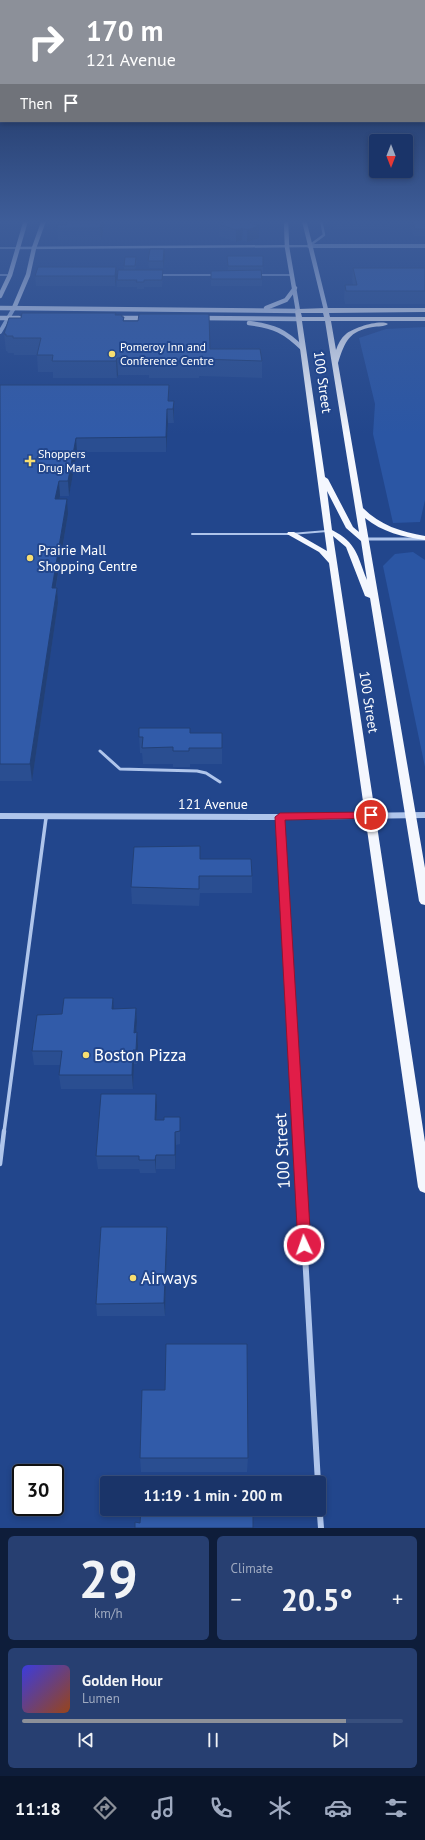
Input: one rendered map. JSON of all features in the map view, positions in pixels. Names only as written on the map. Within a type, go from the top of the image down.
[{"type":"main road","points":[[14,308],[21,291]]},
{"type":"main road","points":[[252,310],[268,307],[286,300],[293,291]]},
{"type":"main road","name":"100 Street","points":[[295,291],[333,564],[425,1187]]},
{"type":"main road","name":"100 Street","points":[[321,291],[326,310],[363,539],[425,901]]},
{"type":"main road","points":[[0,308],[298,311],[425,310]]},
{"type":"main road","points":[[0,318],[24,318]]},
{"type":"main road","points":[[110,318],[156,318]]},
{"type":"main road","points":[[195,318],[425,319]]},
{"type":"main road","points":[[203,318],[276,327],[288,333],[303,349]]},
{"type":"main road","points":[[334,364],[343,340],[359,330],[378,325],[425,322]]},
{"type":"main road","points":[[320,472],[350,528],[363,539]]},
{"type":"main road","points":[[359,508],[375,522],[390,531],[425,539]]},
{"type":"main road","points":[[329,531],[342,538],[350,546],[377,617]]},
{"type":"main road","points":[[291,534],[322,550],[333,564]]},
{"type":"street","points":[[0,332],[14,308]]},
{"type":"street","points":[[363,539],[425,539]]},
{"type":"street","name":"121 Avenue","points":[[0,816],[280,817],[425,815]]},
{"type":"street","name":"100 Street","points":[[280,817],[318,1476]]},
{"type":"street","points":[[320,1516],[320,1528]]},
{"type":"lane","points":[[192,534],[291,534],[301,532],[329,531]]},
{"type":"lane","points":[[100,751],[109,757],[120,769],[197,770],[206,773],[220,782]]},
{"type":"lane","points":[[0,1164],[46,816]]},
{"type":"shaded area","points":[[425,327],[425,500],[420,522],[393,523],[373,434],[375,404],[359,338],[386,329]]},
{"type":"shaded area","points":[[413,552],[425,560],[425,767],[383,566],[395,554]]},
{"type":"building","points":[[22,313],[116,313],[115,315],[122,315],[122,317],[124,317],[123,321],[138,321],[139,314],[209,314],[210,349],[260,349],[262,361],[199,359],[199,361],[148,361],[148,358],[117,358],[116,361],[52,361],[53,355],[37,355],[41,338],[13,338],[13,336],[6,336],[6,334],[4,334],[9,318],[21,318]]},
{"type":"building","name":"Prairie Mall Shopping Centre","points":[[0,385],[169,385],[168,401],[174,401],[173,409],[167,409],[166,437],[76,438],[68,481],[59,481],[55,499],[67,499],[52,588],[57,588],[30,764],[0,764]]},
{"type":"building","points":[[139,728],[190,728],[190,733],[222,733],[222,748],[189,748],[189,751],[173,751],[173,747],[142,748],[143,737],[139,737]]},
{"type":"building","points":[[200,846],[200,859],[251,859],[252,876],[199,876],[199,889],[131,887],[134,847]]},
{"type":"building","name":"Boston Pizza","points":[[64,998],[113,998],[112,1009],[136,1008],[134,1033],[137,1032],[136,1050],[133,1050],[132,1075],[59,1075],[62,1051],[32,1051],[37,1015],[62,1014]]},
{"type":"building","points":[[101,1094],[156,1094],[155,1120],[164,1120],[164,1117],[180,1117],[180,1131],[175,1132],[175,1155],[156,1155],[155,1160],[139,1160],[139,1156],[96,1156]]},
{"type":"building","name":"Airways","points":[[101,1227],[167,1227],[164,1303],[96,1304]]},
{"type":"building","points":[[166,1344],[247,1344],[248,1458],[140,1458],[142,1390],[165,1390]]},
{"type":"building","points":[[140,1516],[253,1516],[253,1528],[135,1528],[135,1522],[140,1523]]},
{"type":"place","name":"Pomeroy Inn and Conference Centre","points":[[112,354]]},
{"type":"place","name":"Shoppers Drug Mart","points":[[30,461]]},
{"type":"place","name":"Prairie Mall Shopping Centre","points":[[30,558]]},
{"type":"place","name":"Boston Pizza","points":[[86,1055]]},
{"type":"place","name":"Airways","points":[[133,1278]]},
{"type":"route","points":[[304,1245],[280,817],[371,815]]}]
